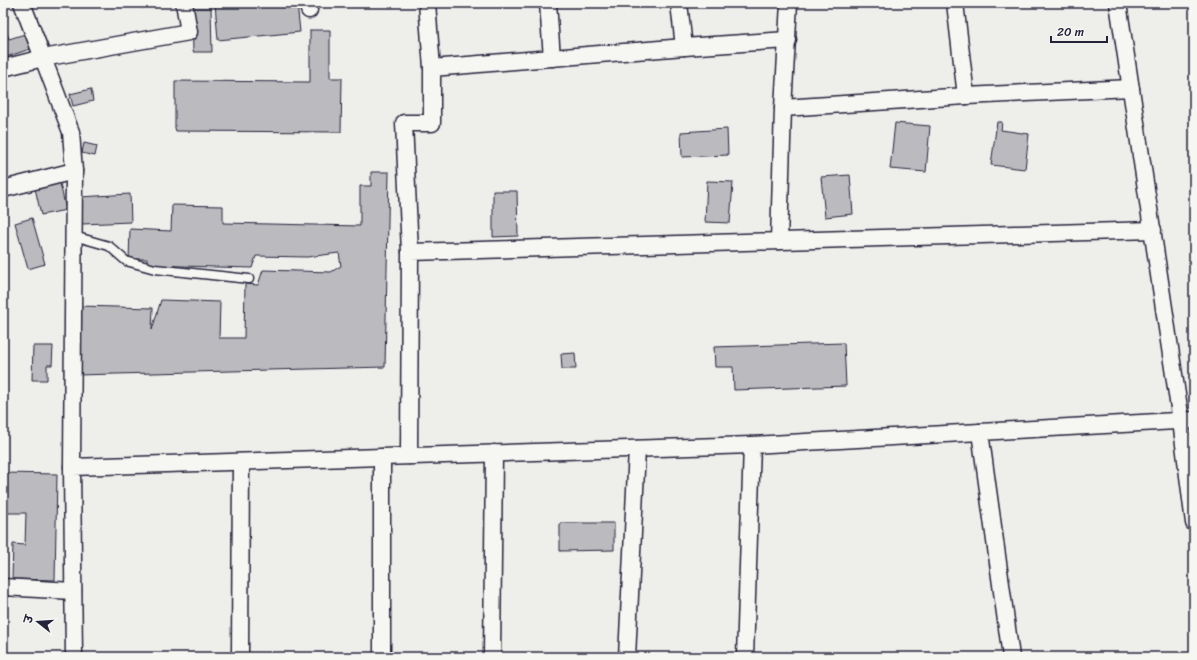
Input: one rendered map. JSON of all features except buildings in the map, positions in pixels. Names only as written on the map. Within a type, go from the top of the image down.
[{"type":"street","points":[[22,3],[71,132],[74,171],[72,467],[74,657]]},
{"type":"street","points":[[3,68],[43,58],[189,32],[184,3]]},
{"type":"street","points":[[409,456],[410,252],[404,123],[432,124],[432,68],[427,3]]},
{"type":"street","points":[[548,3],[552,58]]},
{"type":"street","points":[[679,3],[684,47]]},
{"type":"street","points":[[779,241],[789,3]]},
{"type":"street","points":[[955,3],[966,96]]},
{"type":"street","points":[[1118,3],[1153,230],[1188,420],[1194,524]]},
{"type":"street","points":[[432,68],[788,40]]},
{"type":"street","points":[[784,108],[966,96],[1131,88]]},
{"type":"street","points":[[3,189],[74,171]]},
{"type":"street","points":[[410,252],[1153,230]]},
{"type":"street","points":[[72,467],[752,445],[1188,420]]},
{"type":"street","points":[[980,432],[1011,657]]},
{"type":"street","points":[[745,657],[752,445]]},
{"type":"street","points":[[627,657],[637,449]]},
{"type":"street","points":[[492,657],[494,453]]},
{"type":"street","points":[[382,457],[382,657]]},
{"type":"street","points":[[240,657],[241,462]]},
{"type":"street","points":[[3,587],[74,591]]},
{"type":"lane","points":[[74,236],[109,246],[126,262],[155,269],[249,279]]}]
